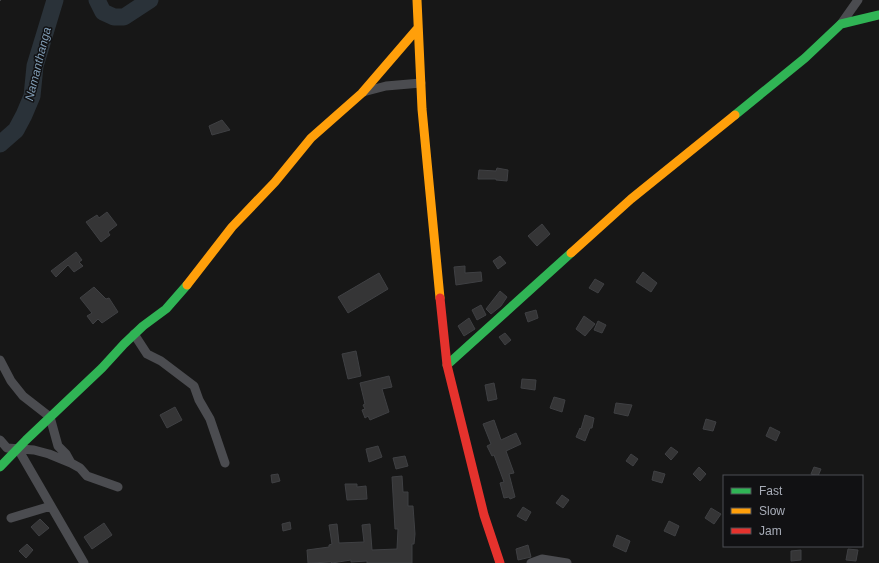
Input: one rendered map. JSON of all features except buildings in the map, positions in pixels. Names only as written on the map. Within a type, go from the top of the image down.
[{"type":"street","points":[[417,0],[421,83],[447,365],[484,515],[500,563]]},
{"type":"street","points":[[447,365],[631,199],[805,58],[841,24],[858,0]]},
{"type":"street","points":[[841,24],[879,15]]},
{"type":"street","points":[[0,467],[102,368],[134,334],[166,309],[184,289],[232,227],[275,182],[311,138],[362,92],[418,28]]},
{"type":"street","points":[[362,92],[386,86],[421,83]]},
{"type":"street","points":[[134,334],[147,354],[161,361],[194,386],[199,400],[210,419],[225,463]]},
{"type":"street","points":[[0,360],[11,381],[23,396],[50,417],[58,446],[66,454],[71,463]]},
{"type":"street","points":[[0,440],[7,448],[34,450],[49,454],[80,468],[87,476],[118,487]]},
{"type":"street","points":[[18,449],[84,563]]},
{"type":"street","points":[[11,518],[50,506]]},
{"type":"street","points":[[531,563],[542,559],[567,563]]},
{"type":"waterway","name":"Namanthanga","points":[[0,144],[16,130],[32,96],[35,66],[55,0]]},
{"type":"waterway","name":"Namanthanga","points":[[97,0],[103,12],[114,17],[124,17],[150,0]]},
{"type":"traffic: fast","points":[[735,115],[805,58],[841,24],[879,15]]},
{"type":"traffic: fast","points":[[447,365],[571,253]]},
{"type":"traffic: fast","points":[[0,467],[26,440],[102,368],[124,344],[143,326],[166,309],[187,285]]},
{"type":"traffic: slow","points":[[417,0],[422,109],[440,298]]},
{"type":"traffic: slow","points":[[187,285],[232,227],[275,182],[311,138],[362,93],[418,28]]},
{"type":"traffic: slow","points":[[571,253],[631,199],[735,115]]},
{"type":"traffic: jam","points":[[440,298],[447,365],[484,515],[500,563]]}]
